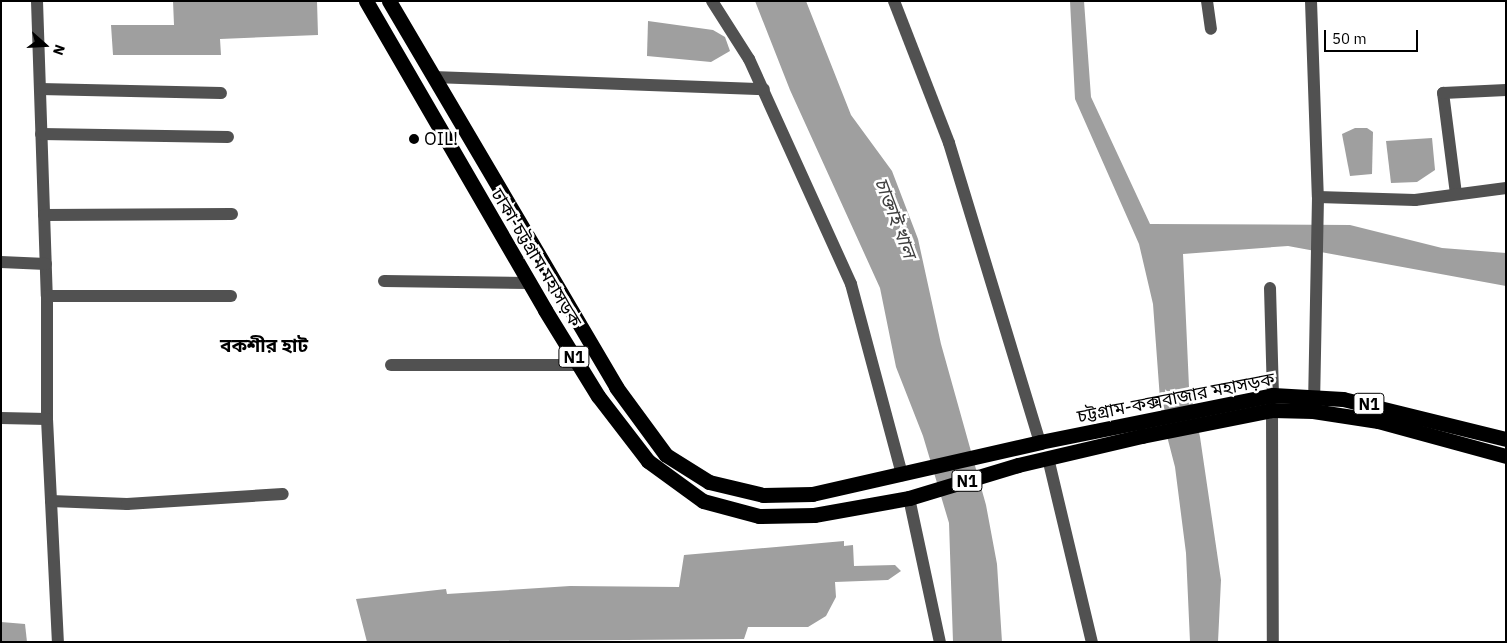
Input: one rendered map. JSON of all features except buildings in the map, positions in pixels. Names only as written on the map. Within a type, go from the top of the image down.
[{"type":"highway","name":"ঢাকা-চট্টগ্রাম মহাসড়ক","points":[[366,1],[578,364],[622,431],[648,461],[702,501],[760,516],[814,515],[913,497]]},
{"type":"highway","name":"ঢাকা-চট্টগ্রাম মহাসড়ক","points":[[389,1],[616,387],[666,455],[709,482],[763,495],[812,494],[907,474]]},
{"type":"highway","points":[[545,310],[565,300]]},
{"type":"highway","name":"চট্টগ্রাম-কক্সবাজার মহাসড়ক","points":[[913,497],[1229,403],[1273,403],[1314,397],[1384,406],[1506,439]]},
{"type":"highway","name":"চট্টগ্রাম-কক্সবাজার মহাসড়ক","points":[[907,474],[1040,442],[1231,420],[1273,403],[1313,411],[1378,420],[1506,456]]},
{"type":"street","points":[[37,1],[47,296],[47,419],[58,642]]},
{"type":"street","points":[[712,1],[750,59],[851,284],[907,474]]},
{"type":"street","points":[[894,1],[949,143],[1040,442]]},
{"type":"street","points":[[1208,1],[1211,29]]},
{"type":"street","points":[[1311,1],[1318,197],[1314,397]]},
{"type":"street","points":[[433,77],[764,89]]},
{"type":"street","points":[[40,89],[221,93]]},
{"type":"street","points":[[1456,194],[1443,93],[1506,90]]},
{"type":"street","points":[[42,134],[228,137]]},
{"type":"street","points":[[1318,197],[1415,200],[1506,188]]},
{"type":"street","points":[[44,215],[232,214]]},
{"type":"street","points":[[1,262],[46,264]]},
{"type":"street","points":[[384,281],[529,283]]},
{"type":"street","points":[[1270,288],[1273,403],[1273,642]]},
{"type":"street","points":[[47,296],[231,296]]},
{"type":"street","points":[[391,365],[578,364]]},
{"type":"street","points":[[1,418],[47,419]]},
{"type":"street","points":[[1048,458],[1092,642]]},
{"type":"street","points":[[51,502],[127,504],[283,494]]},
{"type":"street","points":[[913,497],[940,642]]},
{"type":"water","points":[[173,1],[317,1],[318,35],[220,39],[221,55],[113,55],[111,25],[174,25]]},
{"type":"water","name":"চাক্তাই খাল","points":[[755,1],[806,1],[851,115],[892,171],[918,239],[941,344],[986,505],[997,564],[1002,642],[953,642],[949,523],[923,436],[896,367],[880,288],[790,90]]},
{"type":"water","points":[[1070,1],[1084,1],[1091,97],[1150,224],[1350,225],[1442,248],[1506,253],[1506,286],[1288,246],[1183,254],[1189,387],[1200,437],[1221,580],[1218,642],[1190,642],[1186,553],[1175,467],[1161,413],[1153,304],[1139,244],[1075,99]]},
{"type":"water","points":[[648,21],[713,30],[725,37],[730,51],[711,62],[647,56]]},
{"type":"water","points":[[1355,128],[1367,128],[1373,132],[1372,174],[1350,176],[1342,134]]},
{"type":"water","points":[[1432,138],[1435,170],[1417,182],[1391,183],[1386,141]]},
{"type":"water","points":[[844,541],[844,546],[853,545],[854,566],[895,565],[901,571],[888,580],[835,582],[836,597],[826,616],[808,627],[748,627],[744,639],[367,642],[356,599],[446,589],[447,594],[570,586],[679,587],[684,555]]},
{"type":"water","points":[[1,622],[25,624],[27,642],[1,642]]},
{"type":"place","name":"OIL!","points":[[414,139]]},
{"type":"district","name":"বকশীর হাট","points":[[264,346]]}]
